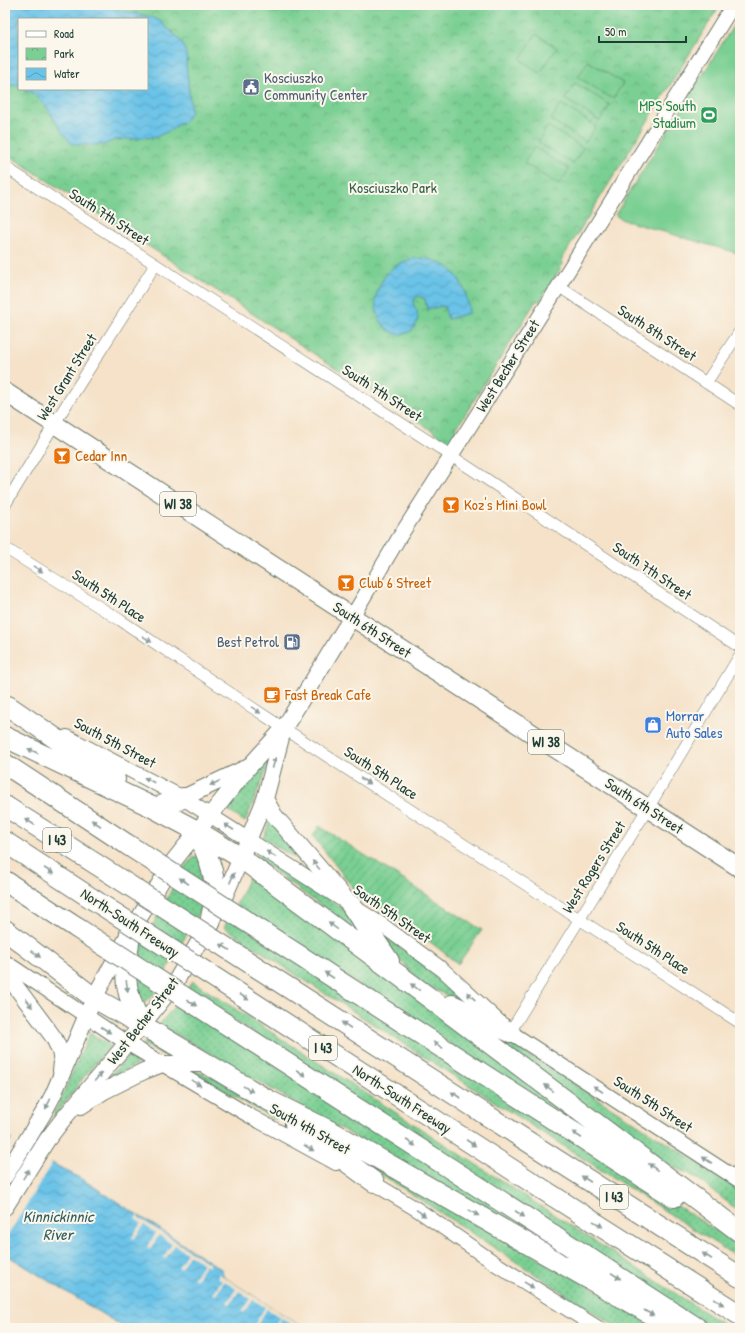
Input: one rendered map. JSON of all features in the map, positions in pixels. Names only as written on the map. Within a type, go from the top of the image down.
[{"type":"highway","points":[[6,705],[126,786],[152,807]]},
{"type":"highway","points":[[5,737],[152,807],[197,831],[241,858],[398,974],[740,1232]]},
{"type":"highway","points":[[5,764],[128,846],[698,1213],[740,1238]]},
{"type":"highway","points":[[152,807],[183,798]]},
{"type":"highway","name":"North-South Freeway","points":[[5,806],[740,1277]]},
{"type":"highway","points":[[197,831],[206,850],[213,876],[215,891],[210,923]]},
{"type":"highway","name":"North-South Freeway","points":[[5,842],[740,1315]]},
{"type":"highway","points":[[5,881],[697,1328]]},
{"type":"highway","points":[[351,905],[398,974]]},
{"type":"highway","points":[[5,930],[94,998],[266,1099],[334,1133],[675,1328]]},
{"type":"highway","points":[[130,933],[126,973],[129,996],[142,1025]]},
{"type":"highway","points":[[431,999],[445,1002],[465,1010],[510,1032]]},
{"type":"highway","points":[[266,1099],[299,1127],[374,1182]]},
{"type":"main road","name":"South 6th Street","points":[[5,392],[740,868]]},
{"type":"main road","name":"West Becher Street","points":[[5,1176],[31,1135],[50,1101],[85,1016],[94,998],[130,933],[172,863],[248,768],[284,728],[352,617]]},
{"type":"main road","name":"West Becher Street","points":[[5,1207],[47,1140],[173,986],[210,923],[225,896],[265,799],[284,728]]},
{"type":"main road","points":[[183,798],[248,768]]},
{"type":"main road","points":[[265,799],[274,815],[351,905]]},
{"type":"main road","points":[[5,972],[54,1038],[60,1051],[62,1062],[60,1078]]},
{"type":"main road","points":[[64,1118],[104,1091],[144,1071],[162,1064],[207,1064]]},
{"type":"street","name":"West Becher Street","points":[[352,617],[400,537],[733,5]]},
{"type":"street","name":"South 7th Street","points":[[5,167],[452,456],[740,647]]},
{"type":"street","name":"West Grant Street","points":[[5,505],[54,424],[155,265]]},
{"type":"street","name":"South 8th Street","points":[[558,286],[740,405]]},
{"type":"street","points":[[706,383],[740,331]]},
{"type":"street","name":"South 5th Place","points":[[5,548],[120,620],[740,1023]]},
{"type":"street","name":"West Rogers Street","points":[[510,1032],[740,655]]},
{"type":"street","name":"South 5th Street","points":[[6,705],[183,798],[382,925],[443,970],[510,1032],[740,1181]]},
{"type":"street","name":"South 4th Street","points":[[5,962],[85,1016],[162,1064],[278,1131],[374,1182],[418,1210],[496,1264],[598,1328]]},
{"type":"green space","name":"Kosciuszko Park","points":[[5,5],[720,5],[562,259],[563,264],[540,301],[536,301],[456,429],[457,434],[453,441],[446,443],[440,440],[439,435],[5,153]]},
{"type":"green space","name":"MPS South Stadium","points":[[740,15],[740,254],[623,220],[615,215]]},
{"type":"green space","points":[[536,34],[557,48],[540,73],[520,59]]},
{"type":"green space","points":[[588,61],[623,83],[613,99],[578,77]]},
{"type":"green space","points":[[575,83],[610,105],[600,121],[565,99]]},
{"type":"green space","points":[[561,104],[596,126],[586,142],[551,120]]},
{"type":"green space","points":[[548,126],[583,148],[573,164],[538,142]]},
{"type":"green space","points":[[534,147],[569,169],[559,185],[524,163]]},
{"type":"green space","points":[[269,758],[271,759],[245,822],[227,810]]},
{"type":"green space","points":[[270,821],[301,860],[298,860],[263,838]]},
{"type":"green space","points":[[319,826],[482,930],[458,964],[433,944],[354,889],[313,836]]},
{"type":"green space","points":[[259,854],[342,908],[373,944],[256,858]]},
{"type":"green space","points":[[200,855],[206,889],[201,908],[153,995],[143,1003],[138,998],[134,974],[138,953],[181,872],[189,862]]},
{"type":"green space","points":[[251,873],[576,1117],[597,1139],[236,905]]},
{"type":"green space","points":[[230,918],[740,1246],[740,1259],[301,978],[224,927]]},
{"type":"green space","points":[[380,933],[424,964],[443,980],[462,1000],[461,1002],[425,985],[417,979],[381,937]]},
{"type":"green space","points":[[192,981],[729,1328],[709,1328],[618,1270],[187,990]]},
{"type":"green space","points":[[179,1001],[530,1228],[526,1235],[160,1025]]},
{"type":"green space","points":[[462,1013],[740,1189],[740,1212],[695,1177],[640,1151]]},
{"type":"green space","points":[[90,1033],[110,1046],[79,1083],[55,1117],[53,1116]]},
{"type":"green space","points":[[148,1038],[174,1055],[162,1055],[144,1045]]},
{"type":"green space","points":[[128,1056],[139,1063],[109,1079],[108,1078]]},
{"type":"green space","points":[[191,1069],[219,1080],[276,1117],[275,1120],[191,1071]]},
{"type":"green space","points":[[330,1141],[664,1328],[618,1328]]},
{"type":"water","points":[[5,5],[104,5],[160,21],[179,39],[185,50],[188,61],[186,61],[191,112],[184,122],[156,137],[115,140],[104,145],[78,145],[71,143],[62,132],[48,109],[34,94],[26,90],[148,90],[148,18],[18,18],[18,86],[5,84]]},
{"type":"water","points":[[417,258],[439,262],[448,267],[455,274],[465,291],[469,313],[448,319],[444,306],[427,309],[425,299],[419,296],[415,298],[413,303],[417,311],[415,327],[410,332],[396,334],[382,323],[376,308],[377,293],[379,286],[387,273],[401,263]]},
{"type":"water","name":"Kinnickinnic River","points":[[5,1134],[29,1155],[52,1163],[85,1181],[221,1269],[224,1277],[304,1328],[125,1328],[5,1254]]},
{"type":"pier","points":[[13,1138],[30,1153],[53,1161],[5,1240],[5,1151]]},
{"type":"pier","points":[[138,1215],[139,1218],[210,1264],[208,1267],[205,1265],[196,1280],[194,1278],[203,1263],[189,1255],[180,1269],[178,1267],[187,1253],[175,1245],[165,1259],[163,1258],[172,1244],[159,1235],[150,1249],[147,1248],[156,1233],[144,1225],[134,1239],[132,1238],[141,1223],[135,1219]]},
{"type":"pier","points":[[219,1274],[304,1328],[293,1328],[294,1326],[282,1318],[275,1328],[273,1328],[280,1317],[267,1309],[256,1327],[254,1326],[265,1307],[253,1300],[244,1313],[242,1312],[251,1299],[239,1291],[230,1304],[227,1303],[236,1289],[224,1281],[216,1295],[213,1294],[222,1280],[217,1277]]},
{"type":"place","name":"Kosciuszko Community Center","points":[[251,87]]},
{"type":"place","name":"MPS South Stadium","points":[[709,115]]},
{"type":"place","name":"Cedar Inn","points":[[62,456]]},
{"type":"place","name":"Koz's Mini Bowl","points":[[451,505]]},
{"type":"place","name":"Club 6 Street","points":[[346,583]]},
{"type":"place","name":"Best Petrol","points":[[292,642]]},
{"type":"place","name":"Fast Break Cafe","points":[[272,695]]},
{"type":"place","name":"Morrar Auto Sales","points":[[653,725]]}]
